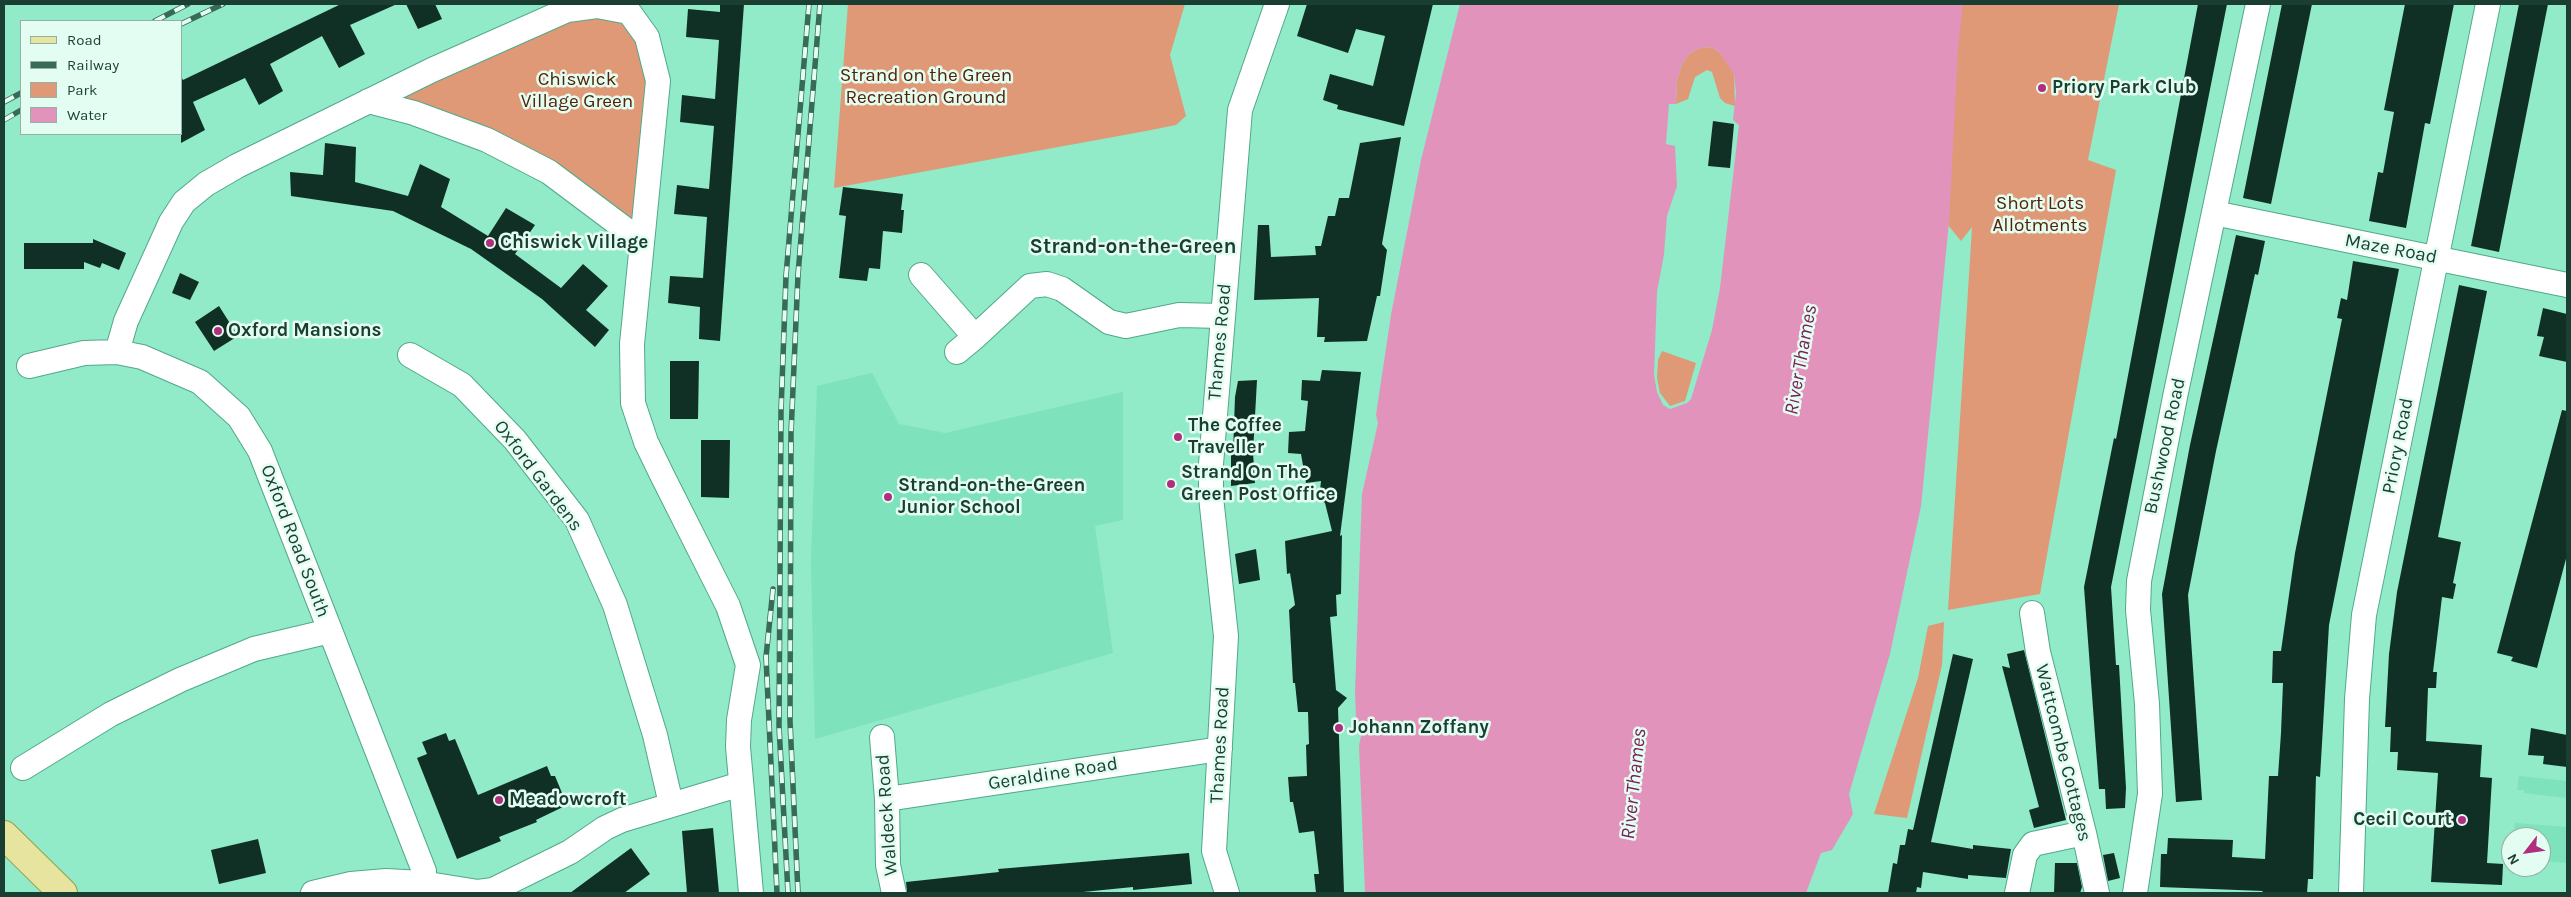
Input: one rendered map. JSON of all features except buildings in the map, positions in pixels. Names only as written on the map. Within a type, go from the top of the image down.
[{"type":"main road","points":[[4,835],[63,893]]},
{"type":"street","name":"Thames Road","points":[[1227,893],[1214,851],[1226,636],[1211,497],[1211,464],[1240,110],[1277,4]]},
{"type":"street","name":"Bushwood Road","points":[[2135,893],[2150,794],[2147,704],[2138,610],[2139,580],[2258,4]]},
{"type":"street","name":"Priory Road","points":[[2351,893],[2357,699],[2364,615],[2488,4]]},
{"type":"street","points":[[117,352],[126,321],[161,241],[184,202],[206,184],[237,166],[368,101],[567,10],[597,6],[629,12],[647,36],[658,82],[632,344],[633,403],[658,468],[728,606],[748,665],[739,720],[741,784],[751,893]]},
{"type":"street","points":[[368,101],[414,113],[487,140],[549,172],[641,241]]},
{"type":"street","name":"Maze Road","points":[[2214,213],[2567,285]]},
{"type":"street","points":[[921,276],[974,336]]},
{"type":"street","points":[[957,352],[1030,286],[1047,284],[1062,289],[1109,322],[1126,326],[1179,315],[1222,316]]},
{"type":"street","name":"Oxford Road South","points":[[29,366],[84,352],[117,352],[142,357],[200,382],[239,417],[260,451],[424,871],[420,888]]},
{"type":"street","name":"Oxford Gardens","points":[[410,355],[462,385],[515,440],[576,520],[614,605],[655,735],[670,804]]},
{"type":"street","name":"Wattcombe Cottages","points":[[2032,613],[2038,652],[2084,833],[2097,893]]},
{"type":"street","points":[[23,768],[111,714],[180,680],[254,649],[330,631]]},
{"type":"street","name":"Waldeck Road","points":[[882,738],[887,799],[888,866],[894,893]]},
{"type":"street","name":"Geraldine Road","points":[[887,799],[1220,749]]},
{"type":"street","points":[[313,893],[351,884],[386,882],[420,888],[478,892],[494,890],[570,852],[605,828],[670,804],[741,784]]},
{"type":"street","points":[[2018,893],[2025,855],[2034,844],[2084,833]]},
{"type":"shaded area","points":[[872,373],[899,424],[945,433],[1123,392],[1123,520],[1095,526],[1113,653],[815,739],[811,562],[817,386]]},
{"type":"shaded area","points":[[2519,776],[2567,781],[2567,798],[2524,793],[2524,790],[2517,790]]},
{"type":"shaded area","points":[[2515,823],[2567,827],[2567,863],[2551,862],[2551,827],[2515,827]]},
{"type":"green space","name":"Strand on the Green Recreation Ground","points":[[848,4],[1185,4],[1170,55],[1186,116],[1176,125],[834,188]]},
{"type":"green space","name":"Short Lots Allotments","points":[[1952,4],[2119,4],[2088,160],[2116,170],[2040,594],[1948,610],[1972,227],[1961,241],[1943,219]]},
{"type":"green space","name":"Chiswick Village Green","points":[[632,5],[662,82],[645,239],[555,173],[382,97],[559,7]]},
{"type":"green space","points":[[1711,47],[1728,61],[1734,74],[1735,106],[1725,103],[1720,98],[1712,72],[1707,70],[1695,77],[1688,99],[1676,104],[1677,81],[1682,64],[1690,53],[1701,48]]},
{"type":"green space","points":[[1662,351],[1696,363],[1685,401],[1670,406],[1660,393],[1657,378],[1658,360]]},
{"type":"green space","points":[[1944,622],[1942,665],[1907,818],[1874,814],[1918,678],[1928,626]]},
{"type":"water","name":"River Thames","points":[[1460,4],[1963,4],[1958,48],[1949,222],[1921,506],[1890,654],[1849,794],[1853,814],[1832,850],[1821,853],[1806,893],[1365,893],[1359,745],[1363,728],[1356,717],[1355,692],[1362,494],[1378,423],[1376,415],[1391,315],[1421,160]],"holes":[[[1711,47],[1719,52],[1734,74],[1736,93],[1733,120],[1739,125],[1720,288],[1712,330],[1691,399],[1687,403],[1670,409],[1663,405],[1657,392],[1654,375],[1657,292],[1664,254],[1667,216],[1677,186],[1675,146],[1666,144],[1669,104],[1676,104],[1677,81],[1682,64],[1690,53],[1701,48]]]},
{"type":"railway","points":[[157,20],[188,4]]},
{"type":"railway","points":[[182,24],[223,4]]},
{"type":"railway","points":[[788,893],[779,726],[781,411],[786,276],[809,4]]},
{"type":"railway","points":[[798,893],[790,721],[791,434],[798,275],[820,4]]},
{"type":"railway","points":[[4,102],[20,94]]},
{"type":"railway","points":[[4,120],[20,111]]},
{"type":"railway","points":[[773,589],[766,657],[777,893]]},
{"type":"place","name":"Priory Park Club","points":[[2042,88]]},
{"type":"place","name":"Chiswick Village","points":[[490,243]]},
{"type":"place","name":"Oxford Mansions","points":[[218,331]]},
{"type":"place","name":"The Coffee Traveller","points":[[1178,437]]},
{"type":"place","name":"Strand On The Green Post Office","points":[[1171,484]]},
{"type":"place","name":"Strand-on-the-Green Junior School","points":[[888,497]]},
{"type":"place","name":"Johann Zoffany","points":[[1339,728]]},
{"type":"place","name":"Meadowcroft","points":[[499,800]]},
{"type":"place","name":"Cecil Court","points":[[2462,820]]},
{"type":"district","name":"Strand-on-the-Green","points":[[1133,247]]}]
